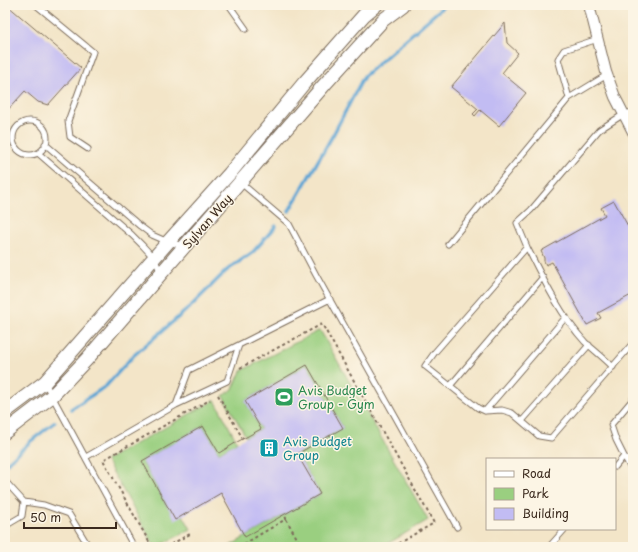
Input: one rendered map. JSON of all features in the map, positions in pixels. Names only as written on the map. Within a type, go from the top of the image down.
[{"type":"street","name":"Sylvan Way","points":[[5,412],[45,382],[230,173],[304,83],[364,15],[376,5]]},
{"type":"street","name":"Sylvan Way","points":[[5,432],[52,396],[87,359],[382,20],[404,5]]},
{"type":"street","points":[[589,5],[607,75],[616,97],[628,113],[633,132]]},
{"type":"lane","points":[[36,5],[93,52],[68,121],[70,136],[88,149]]},
{"type":"lane","points":[[229,5],[246,29]]},
{"type":"lane","points":[[569,98],[558,59],[564,50],[598,39]]},
{"type":"lane","points":[[448,244],[569,98],[607,75]]},
{"type":"lane","points":[[612,367],[589,345],[566,317],[527,247],[517,223],[531,210],[599,130],[628,113]]},
{"type":"lane","points":[[35,122],[41,126],[44,131],[46,137],[45,144],[38,153],[31,155],[24,154],[15,146],[13,139],[14,133],[17,127],[22,123],[35,122]]},
{"type":"lane","points":[[45,144],[152,235],[184,247]]},
{"type":"lane","points":[[38,153],[132,235],[154,258],[161,274]]},
{"type":"lane","points":[[230,173],[289,224],[457,527]]},
{"type":"lane","points":[[527,247],[435,352],[425,366],[478,408],[485,411],[502,410],[512,414],[539,436],[551,438],[633,343]]},
{"type":"lane","points":[[450,386],[543,277]]},
{"type":"lane","points":[[176,405],[189,370],[330,299]]},
{"type":"lane","points":[[485,411],[566,317]]},
{"type":"lane","points":[[86,457],[176,405],[227,381],[239,345]]},
{"type":"lane","points":[[522,421],[589,345]]},
{"type":"lane","points":[[45,382],[134,547]]},
{"type":"lane","points":[[633,399],[611,425],[616,440],[633,472]]},
{"type":"lane","points":[[616,466],[624,456]]},
{"type":"lane","points":[[5,481],[24,502],[44,505],[69,514],[89,547]]},
{"type":"lane","points":[[5,526],[22,516],[24,502]]},
{"type":"lane","points":[[549,547],[564,530]]},
{"type":"path","points":[[240,368],[322,324],[434,523],[392,547]]},
{"type":"path","points":[[218,395],[243,439]]},
{"type":"path","points":[[152,547],[102,460],[211,399]]},
{"type":"path","points":[[284,514],[302,547]]},
{"type":"path","points":[[239,547],[286,519]]},
{"type":"path","points":[[166,547],[190,534]]},
{"type":"green space","points":[[320,330],[428,520],[382,547],[228,547],[320,494],[297,454],[343,428],[307,365],[245,401],[261,429],[246,437],[223,396],[233,389],[241,371]]},
{"type":"green space","points":[[215,400],[237,442],[219,453],[203,426],[142,461],[175,519],[183,515],[191,529],[155,547],[106,460]]},
{"type":"building","points":[[5,5],[7,5],[81,68],[48,105],[38,102],[25,91],[5,113]]},
{"type":"building","points":[[505,23],[507,43],[518,53],[502,73],[526,93],[499,126],[480,110],[475,116],[473,114],[478,109],[451,87]]},
{"type":"building","points":[[614,201],[633,235],[633,294],[598,313],[601,318],[587,325],[552,262],[546,265],[541,251],[605,215],[601,208]]},
{"type":"building","name":"Avis Budget Group","points":[[307,365],[343,428],[297,454],[320,494],[245,537],[221,493],[175,520],[142,461],[203,426],[219,453],[261,429],[245,401]]},
{"type":"waterway","points":[[289,211],[333,135],[364,76],[445,5]]},
{"type":"waterway","points":[[71,409],[106,386],[133,356],[189,308],[226,271],[253,252],[276,226]]},
{"type":"waterway","points":[[5,465],[31,441],[55,422]]},
{"type":"place","name":"Avis Budget Group - Gym","points":[[284,397]]},
{"type":"place","name":"Avis Budget Group","points":[[269,448]]}]
